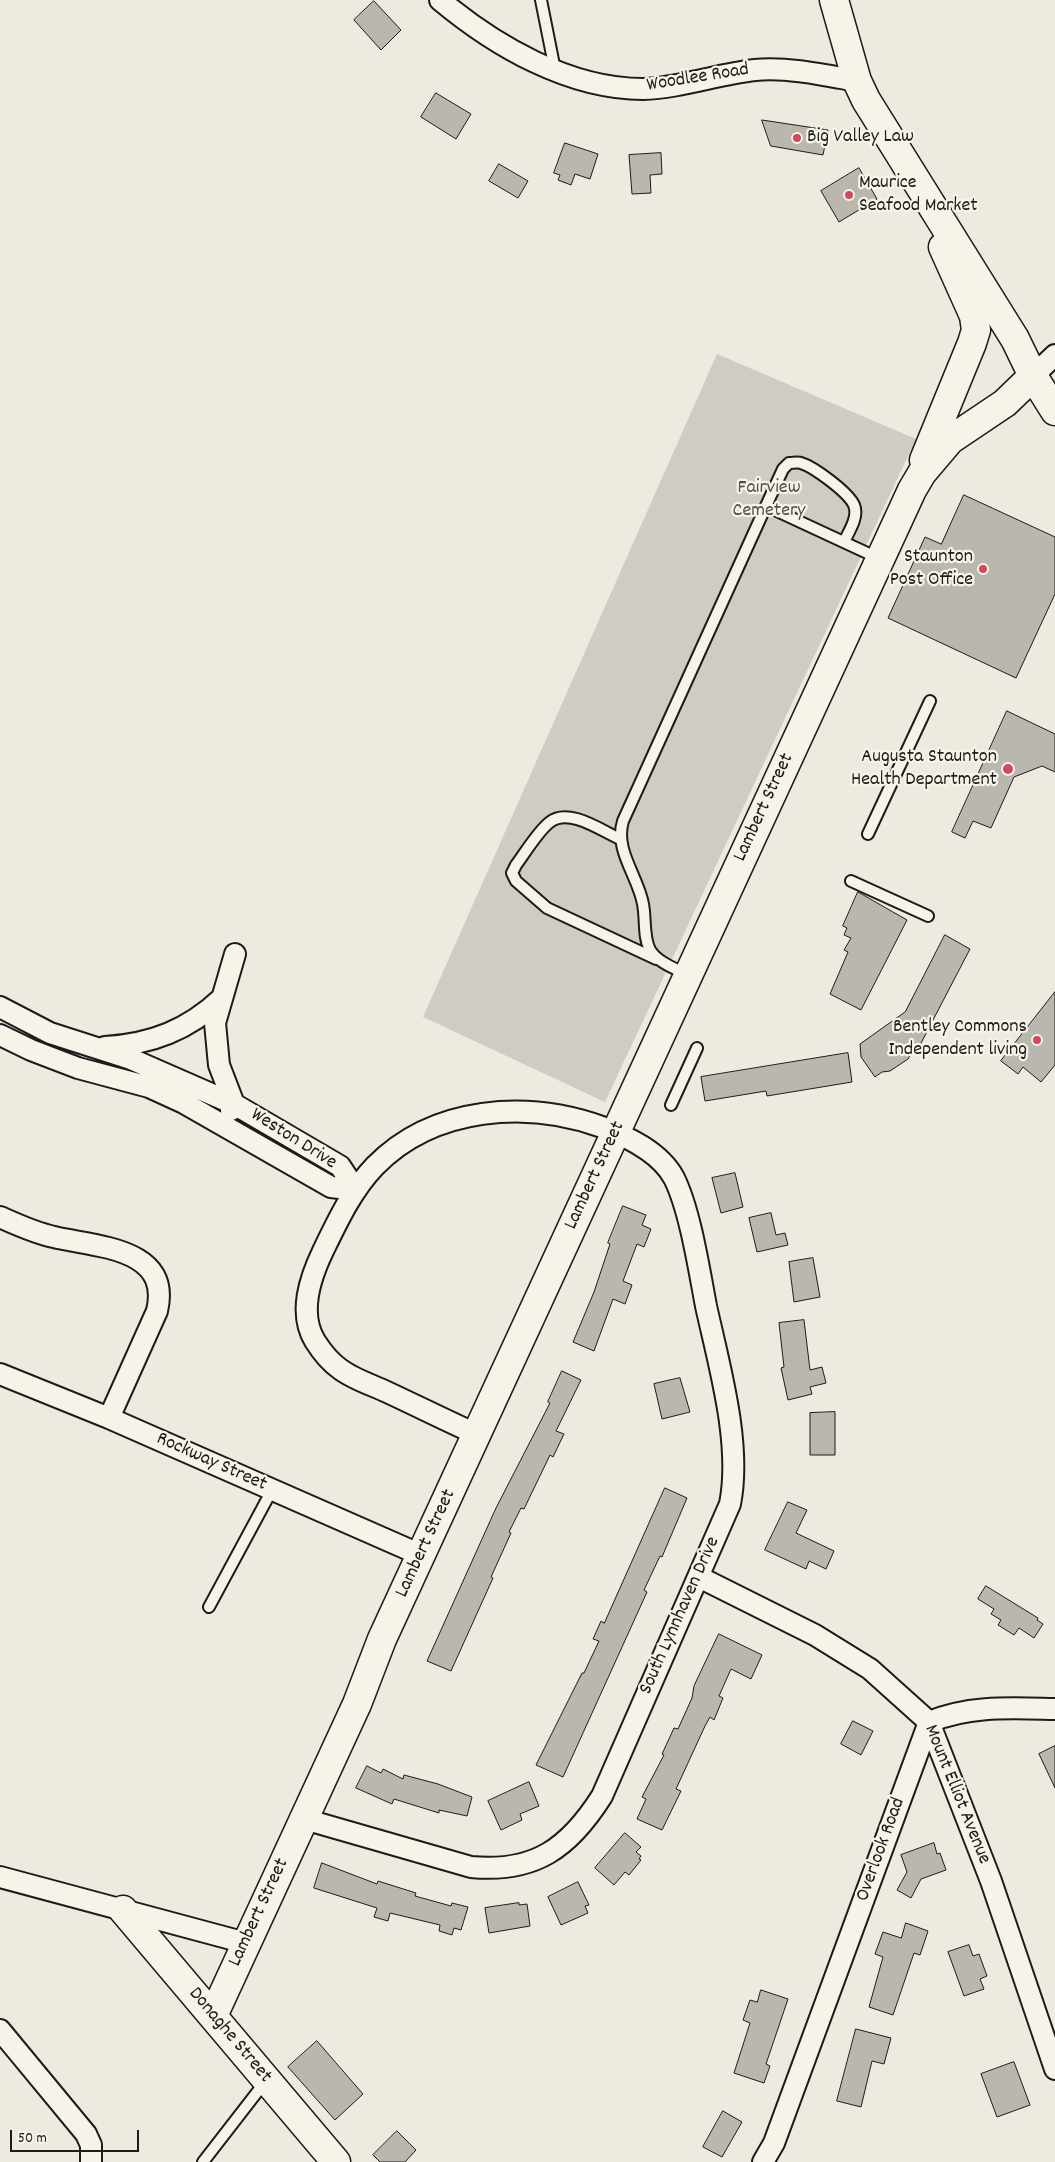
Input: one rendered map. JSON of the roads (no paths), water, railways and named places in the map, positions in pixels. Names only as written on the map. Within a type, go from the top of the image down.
[{"type":"street","name":"Woodlee Road","points":[[440,0],[490,36],[555,70],[610,86],[644,89],[757,70],[798,71],[857,81]]},
{"type":"street","points":[[834,0],[857,81],[866,100],[1015,339],[1033,376],[1055,412]]},
{"type":"street","points":[[912,490],[976,330],[974,316],[959,286],[913,174]]},
{"type":"street","points":[[1033,376],[1055,354]]},
{"type":"street","name":"Lambert Street","points":[[214,2016],[422,1555],[912,490],[922,472],[950,440],[1005,403],[1033,376]]},
{"type":"street","points":[[224,1125],[234,1104],[223,1080],[215,1044],[215,1023],[235,954]]},
{"type":"street","points":[[96,1048],[124,1046],[170,1033],[202,1017],[222,998]]},
{"type":"street","name":"Weston Drive","points":[[0,1007],[50,1033],[130,1059],[234,1104],[340,1166],[356,1190]]},
{"type":"street","name":"Weston Drive","points":[[0,1035],[31,1050],[78,1068],[148,1087],[184,1103],[331,1187],[356,1190]]},
{"type":"street","name":"South Lynnhaven Drive","points":[[304,1819],[471,1867],[506,1867],[542,1858],[578,1830],[602,1796],[731,1501],[733,1467],[726,1400],[687,1218],[674,1178],[663,1164],[645,1148],[616,1133],[577,1118],[550,1112],[516,1110],[474,1115],[424,1132],[407,1141],[376,1165],[356,1190],[341,1213],[313,1276],[307,1303],[309,1329],[328,1358],[340,1369],[478,1435]]},
{"type":"street","points":[[0,1217],[37,1233],[119,1250],[141,1261],[152,1274],[159,1292],[157,1312],[109,1418]]},
{"type":"street","name":"Rockway Street","points":[[0,1374],[109,1418],[422,1555]]},
{"type":"street","name":"Mount Elliot Avenue","points":[[699,1576],[815,1634],[870,1670],[929,1722],[991,1881],[1055,2070]]},
{"type":"street","points":[[929,1722],[950,1713],[983,1708],[1055,1709]]},
{"type":"street","name":"Overlook Road","points":[[764,2162],[774,2143],[791,2098],[929,1722]]},
{"type":"street","points":[[0,1877],[246,1943]]},
{"type":"street","name":"Donaghe Street","points":[[123,1910],[336,2162]]},
{"type":"street","points":[[0,2030],[86,2134],[91,2145],[91,2162]]},
{"type":"lane","points":[[541,0],[555,70]]},
{"type":"lane","points":[[688,976],[659,959],[651,952],[647,944],[645,913],[640,888],[623,852],[620,839],[623,821],[783,469],[789,463],[800,463],[844,492],[854,505],[854,519],[844,542]]},
{"type":"lane","points":[[766,506],[880,559]]},
{"type":"lane","points":[[868,834],[930,702]]},
{"type":"lane","points":[[620,839],[575,818],[557,820],[551,822],[516,865],[512,873],[516,880],[547,908],[646,956],[659,959]]},
{"type":"lane","points":[[851,881],[928,916]]},
{"type":"lane","points":[[671,1105],[697,1048]]},
{"type":"lane","points":[[209,1607],[272,1490]]},
{"type":"lane","points":[[203,2162],[266,2080]]},
{"type":"place","name":"Big Valley Law","points":[[797,138]]},
{"type":"place","name":"Maurice Seafood Market","points":[[849,195]]},
{"type":"place","name":"Staunton Post Office","points":[[983,569]]},
{"type":"place","name":"Augusta Staunton Health Department","points":[[1008,769]]},
{"type":"place","name":"Bentley Commons Independent living","points":[[1037,1040]]},
{"type":"park label","name":"Fairview Cemetery","points":[[769,500]]}]
